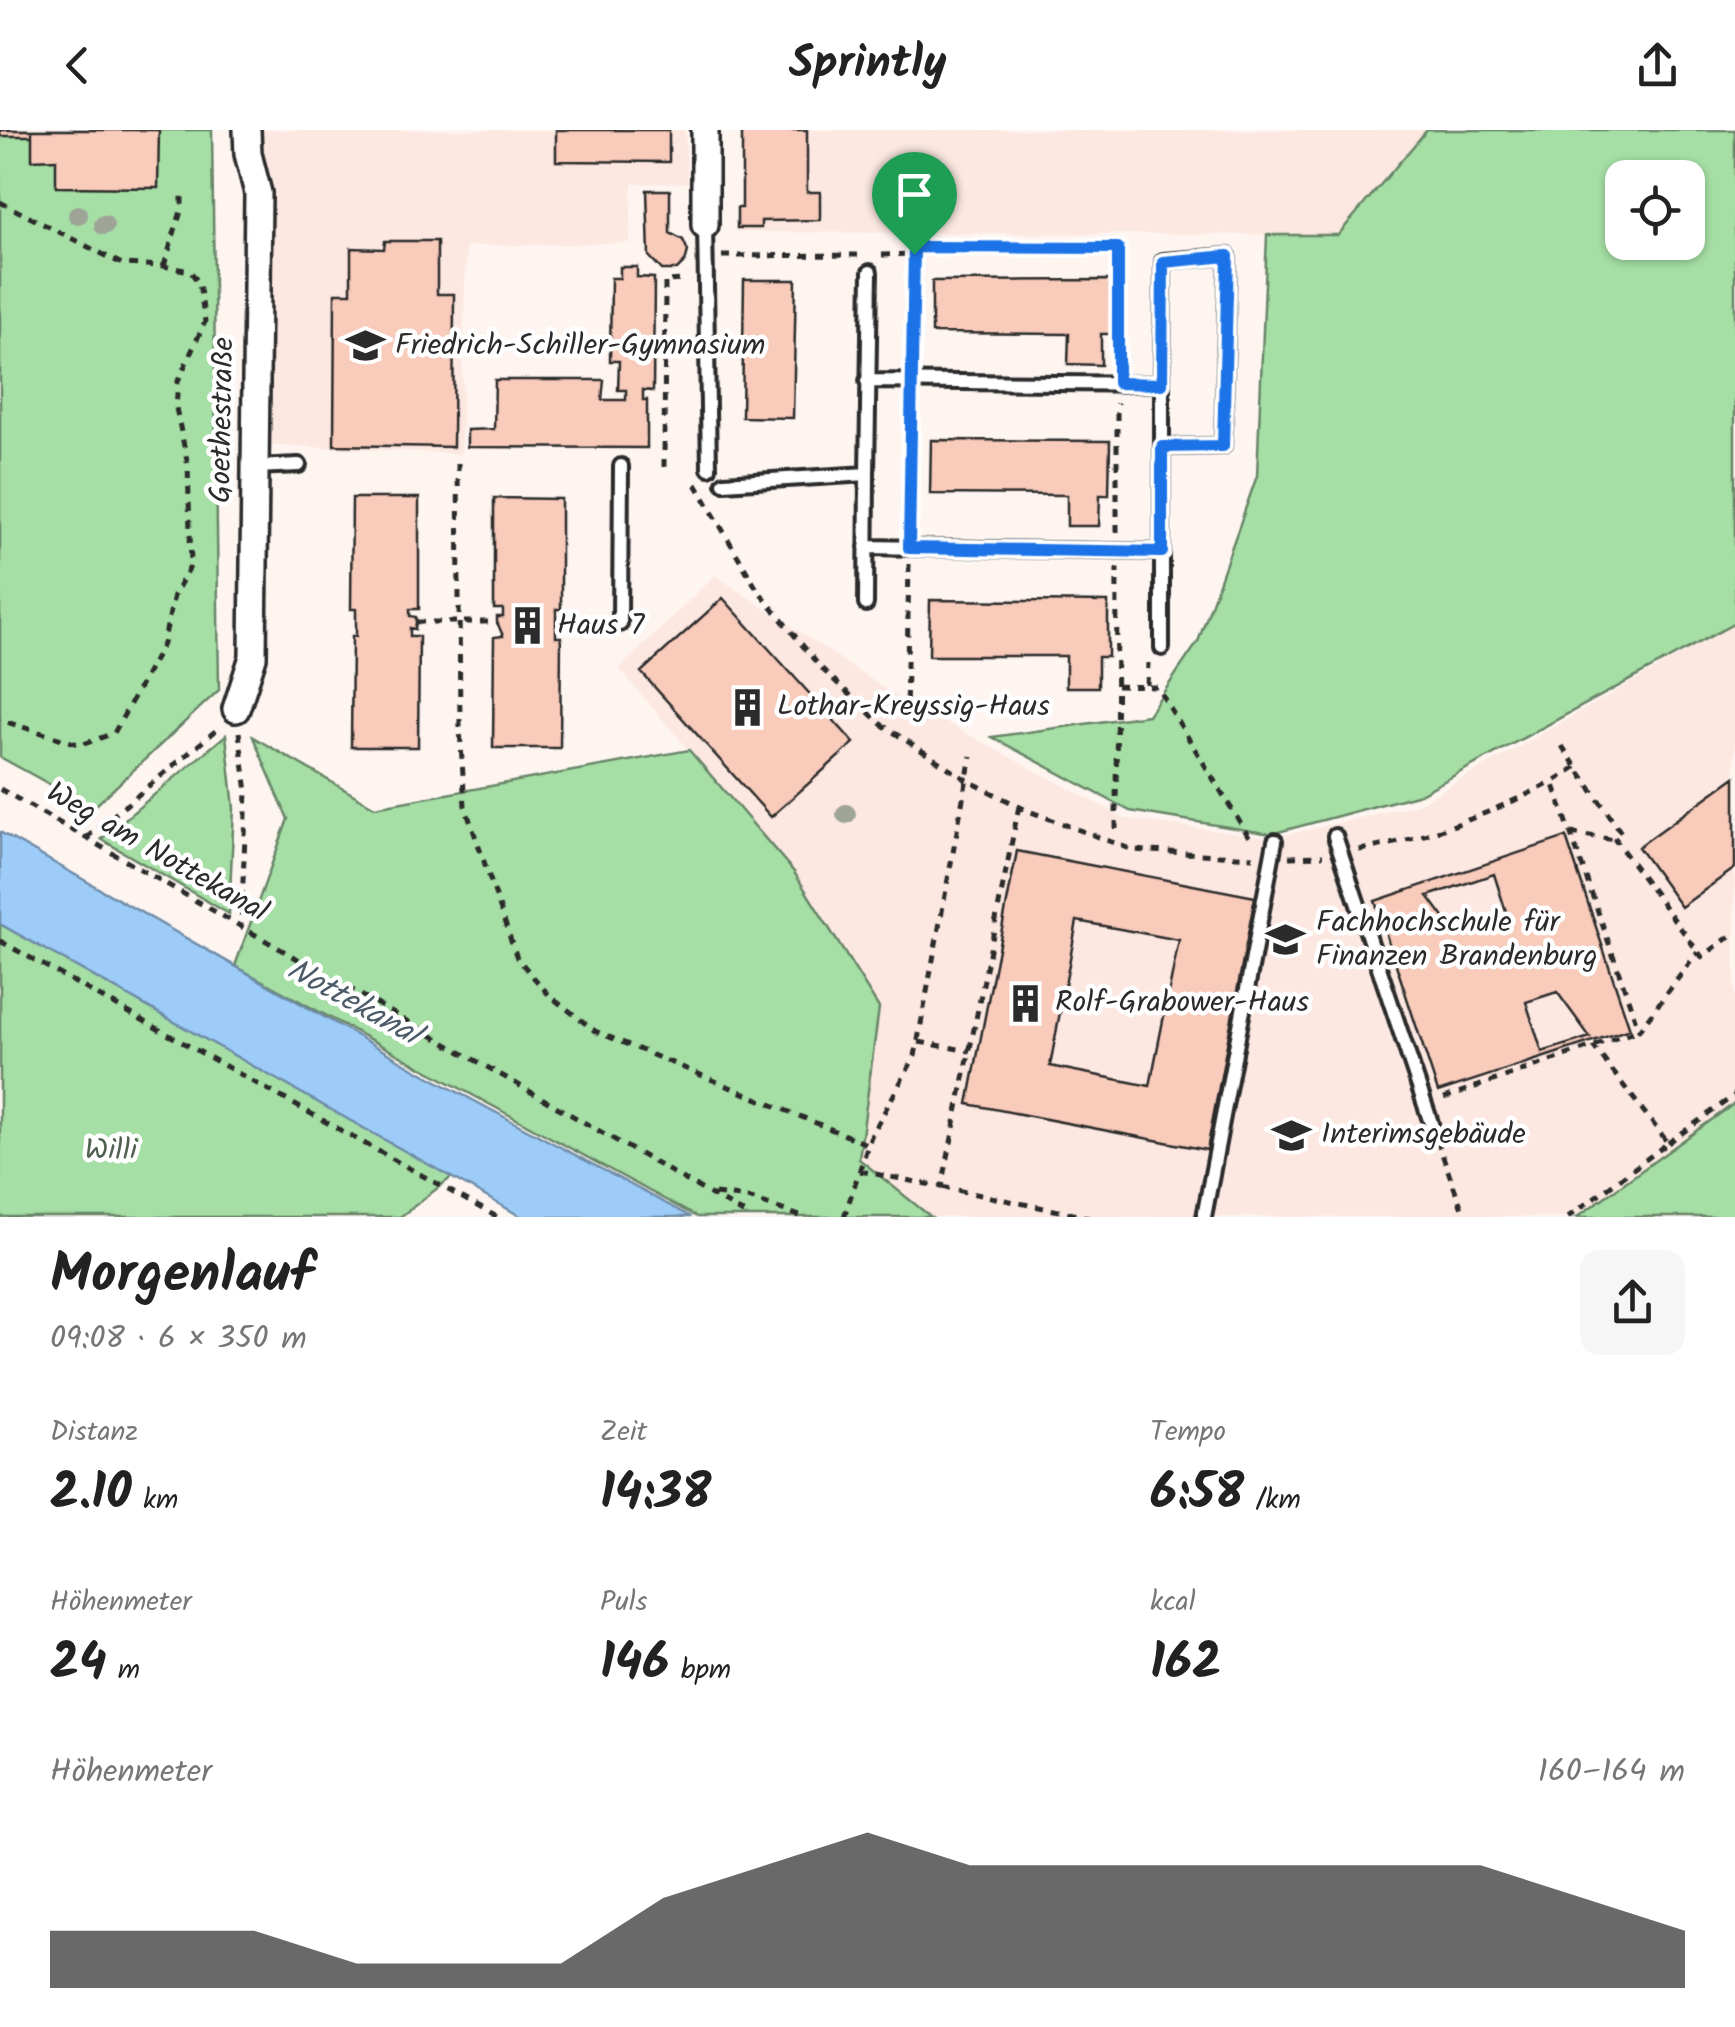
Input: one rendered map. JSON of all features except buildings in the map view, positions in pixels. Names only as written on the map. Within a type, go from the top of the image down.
[{"type":"street","name":"Goethestraße","points":[[236,709],[253,658],[258,193],[248,154],[247,130]]},
{"type":"street","points":[[705,130],[705,225]]},
{"type":"lane","points":[[705,225],[709,468]]},
{"type":"lane","points":[[1162,447],[1223,446],[1228,256],[1163,262],[1162,384],[1162,447],[1162,648]]},
{"type":"lane","points":[[866,604],[870,272]]},
{"type":"lane","points":[[867,381],[1162,384]]},
{"type":"lane","points":[[255,467],[299,466]]},
{"type":"lane","points":[[620,624],[621,466]]},
{"type":"lane","points":[[724,483],[866,474]]},
{"type":"lane","points":[[866,547],[1162,552]]},
{"type":"lane","points":[[1334,836],[1431,1123]]},
{"type":"lane","points":[[1204,1217],[1275,841]]},
{"type":"path","points":[[164,266],[182,208],[182,195]]},
{"type":"path","points":[[0,202],[122,264],[190,271],[199,283],[206,322],[178,380],[176,408],[188,465],[190,565],[174,595],[163,644],[114,733],[82,745],[0,720]]},
{"type":"path","points":[[906,716],[914,247],[1118,248],[1116,830]]},
{"type":"path","points":[[704,256],[914,254]]},
{"type":"path","points":[[664,467],[665,281],[705,279]]},
{"type":"path","points":[[458,463],[465,806],[518,958],[549,995],[594,1031],[869,1146]]},
{"type":"path","points":[[696,484],[756,590],[820,667],[880,724],[967,780],[1019,806],[1133,850],[1274,858],[1405,843],[1454,828],[1553,782],[1576,767]]},
{"type":"path","points":[[416,622],[497,622]]},
{"type":"path","points":[[1116,686],[1157,687],[1252,842]]},
{"type":"path","points":[[86,838],[214,733],[236,709]]},
{"type":"path","points":[[236,709],[247,792],[241,926]]},
{"type":"path","points":[[1562,746],[1622,834],[1615,840]]},
{"type":"path","points":[[844,1217],[869,1146],[915,1056],[971,756]]},
{"type":"path","points":[[1553,782],[1639,1030]]},
{"type":"path","name":"Weg am Nottekanal","points":[[0,789],[750,1217]]},
{"type":"path","points":[[942,1187],[1019,806]]},
{"type":"path","points":[[1571,833],[1615,840],[1702,957],[1732,935],[1735,938]]},
{"type":"path","points":[[0,941],[497,1217]]},
{"type":"path","points":[[1425,1105],[1639,1030],[1698,952]]},
{"type":"path","points":[[918,1042],[970,1052]]},
{"type":"path","points":[[1593,1046],[1668,1144]]},
{"type":"path","points":[[1568,1217],[1735,1096]]},
{"type":"path","points":[[1431,1123],[1465,1217]]},
{"type":"path","points":[[860,1171],[1088,1217]]},
{"type":"path","name":"Weg am Nottekanal","points":[[709,1193],[748,1198],[803,1217]]},
{"type":"shaded area","name":"Friedrich-Schiller-Gymnasium","points":[[258,130],[685,130],[688,183],[632,184],[630,243],[466,246],[461,454],[269,445],[264,193]]},
{"type":"shaded area","points":[[742,130],[1427,130],[1338,235],[737,232],[737,208],[742,207]]},
{"type":"shaded area","name":"Fachhochschule für Finanzen Brandenburg","points":[[715,575],[891,693],[1126,819],[1273,838],[1418,804],[1735,624],[1735,1103],[1577,1217],[931,1217],[859,1159],[878,1008],[794,872],[619,669]]},
{"type":"green space","points":[[0,130],[212,130],[219,690],[93,808],[0,757]]},
{"type":"green space","points":[[1427,130],[1735,130],[1735,623],[1420,794],[1271,834],[1130,811],[992,737],[1148,715],[1198,642],[1257,476],[1267,235],[1338,235]]},
{"type":"green space","points":[[226,735],[234,808],[229,914],[101,839]]},
{"type":"green space","points":[[253,737],[375,807],[689,750],[794,872],[879,1008],[859,1159],[931,1217],[697,1217],[235,966],[288,819]]},
{"type":"green space","name":"Willi","points":[[0,924],[452,1177],[400,1217],[0,1217]]},
{"type":"green space","points":[[1735,1103],[1735,1217],[1577,1217]]},
{"type":"water","points":[[0,832],[426,1075],[691,1217],[522,1217],[0,924]]},
{"type":"place","name":"Friedrich-Schiller-Gymnasium","points":[[365,346]]},
{"type":"place","name":"Haus 7","points":[[527,626]]},
{"type":"place","name":"Lothar-Kreyssig-Haus","points":[[747,707]]},
{"type":"place","name":"Fachhochschule für Finanzen Brandenburg","points":[[1286,940]]},
{"type":"place","name":"Rolf-Grabower-Haus","points":[[1025,1003]]},
{"type":"place","name":"Interimsgebäude","points":[[1291,1135]]},
{"type":"route","points":[[914,247],[1118,248],[1118,383],[1162,384],[1163,262],[1228,256],[1223,446],[1162,447],[1162,552],[909,548],[914,254],[914,247]]},
{"type":"water label","name":"Nottekanal","points":[[353,1003]]}]
